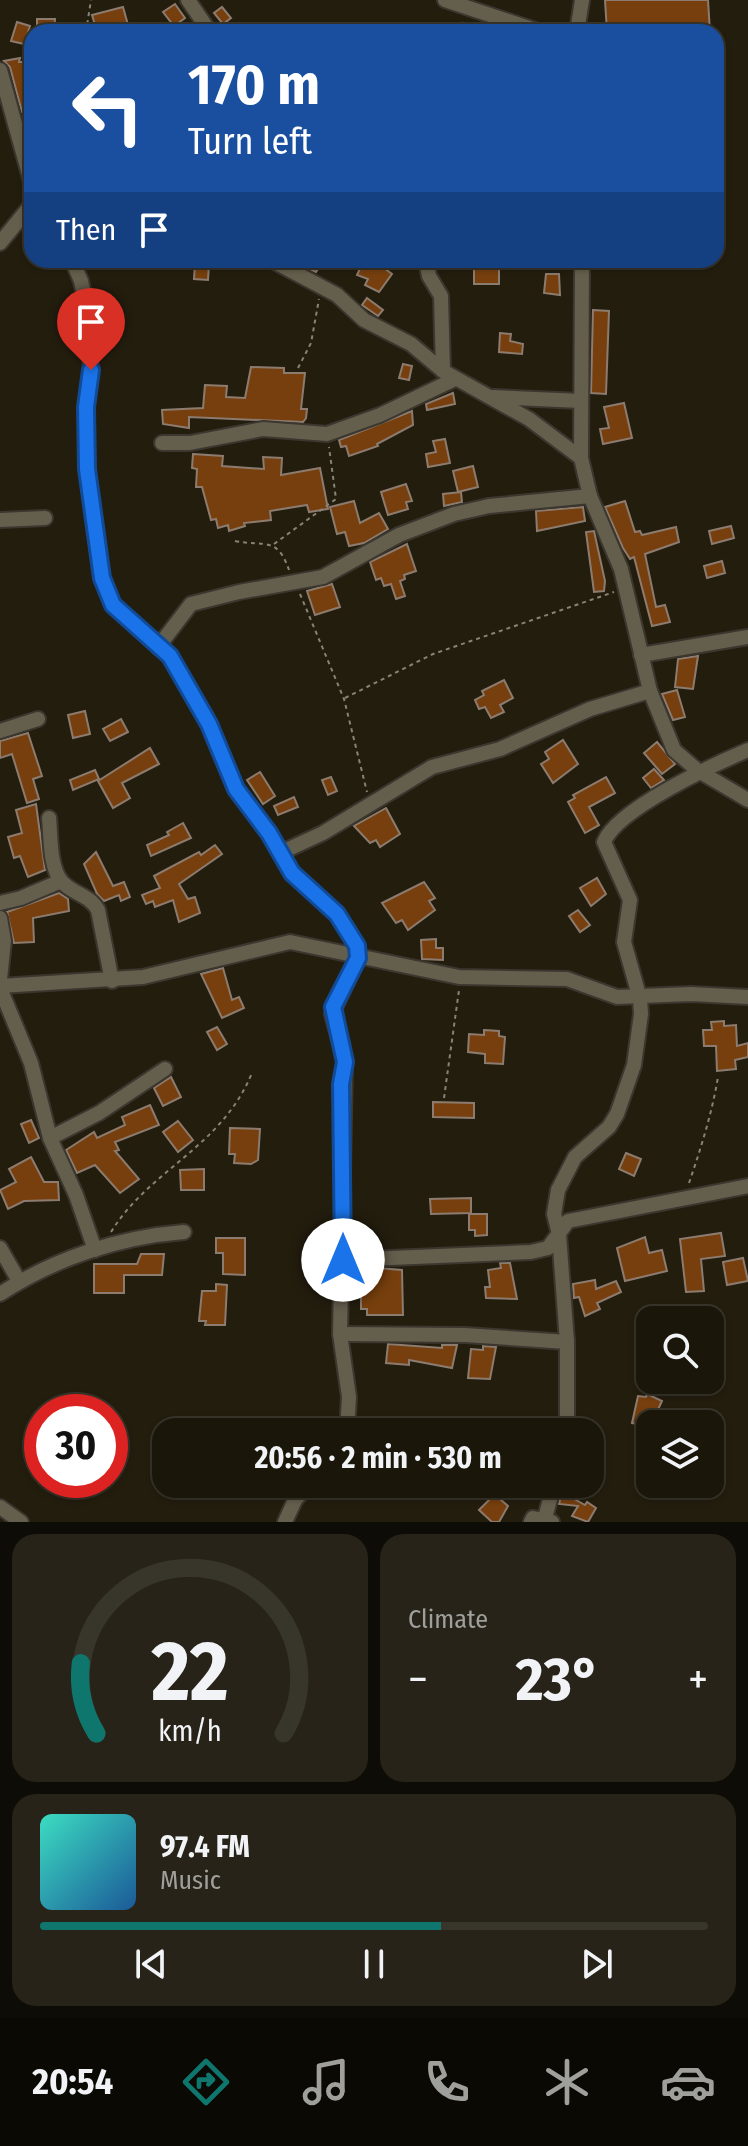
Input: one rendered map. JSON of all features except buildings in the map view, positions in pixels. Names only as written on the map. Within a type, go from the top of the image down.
[{"type":"street","points":[[188,0],[204,24]]},
{"type":"street","points":[[445,0],[517,24]]},
{"type":"street","points":[[578,24],[582,0]]},
{"type":"street","points":[[0,70],[24,146]]},
{"type":"street","points":[[2,237],[24,213]]},
{"type":"street","points":[[75,268],[87,309],[91,370],[86,454],[102,578],[113,605],[170,656],[184,676],[236,789],[292,873],[337,914],[353,934],[358,958],[332,1014],[345,1062],[341,1084],[343,1260],[340,1334],[349,1397],[348,1418]]},
{"type":"street","points":[[286,268],[337,295],[364,320],[411,344],[449,375],[491,396],[581,458]]},
{"type":"street","points":[[428,268],[441,296],[449,375]]},
{"type":"street","points":[[582,268],[581,458],[590,496],[627,588],[650,691],[674,750],[697,770],[748,800]]},
{"type":"street","points":[[162,443],[190,443],[263,429],[327,434],[380,415],[449,375]]},
{"type":"street","points":[[491,396],[581,401]]},
{"type":"street","points":[[158,647],[191,604],[323,577],[399,535],[454,514],[489,506],[590,496]]},
{"type":"street","points":[[0,520],[45,518]]},
{"type":"street","points":[[641,655],[748,637]]},
{"type":"street","points":[[280,853],[304,844],[432,767],[500,749],[590,709],[650,691]]},
{"type":"street","points":[[0,731],[38,719]]},
{"type":"street","points":[[567,1418],[567,1342],[559,1234],[554,1214],[558,1190],[575,1157],[609,1127],[626,1089],[634,1065],[640,999],[624,942],[630,900],[604,842],[616,825],[697,770],[748,750]]},
{"type":"street","points":[[49,818],[53,858],[61,881],[94,902],[98,910],[112,981]]},
{"type":"street","points":[[0,903],[21,898],[61,881]]},
{"type":"street","points":[[0,918],[4,941],[0,979]]},
{"type":"street","points":[[99,1247],[50,1138],[31,1063],[0,987],[112,981],[191,967],[275,942],[290,942],[459,977],[567,979],[617,997],[640,999],[691,994],[748,997]]},
{"type":"street","points":[[50,1138],[99,1113],[165,1069]]},
{"type":"street","points":[[343,1260],[531,1252],[548,1248],[568,1221],[748,1186]]},
{"type":"street","points":[[0,1294],[19,1281],[99,1247],[145,1235],[184,1232]]},
{"type":"street","points":[[0,1248],[19,1281]]},
{"type":"street","points":[[340,1334],[465,1335],[567,1342]]},
{"type":"street","points":[[285,1522],[297,1498]]},
{"type":"street","points":[[543,1521],[550,1498]]},
{"type":"street","points":[[0,1507],[21,1522]]},
{"type":"path","points":[[87,24],[91,0]]},
{"type":"path","points":[[298,368],[311,343],[319,286]]},
{"type":"path","points":[[274,545],[336,499],[327,434]]},
{"type":"path","points":[[235,541],[274,545],[282,551],[344,699],[370,805]]},
{"type":"path","points":[[344,699],[433,654],[627,588]]},
{"type":"path","points":[[444,1098],[458,1009],[459,977]]},
{"type":"path","points":[[99,1247],[126,1209],[200,1147],[240,1101],[252,1073]]},
{"type":"path","points":[[684,1199],[712,1114],[718,1077]]},
{"type":"route","points":[[91,370],[86,407],[87,469],[102,578],[113,605],[170,656],[209,724],[236,789],[269,833],[292,873],[337,914],[353,934],[357,946],[358,958],[332,1014],[345,1062],[341,1084],[343,1260]]}]
